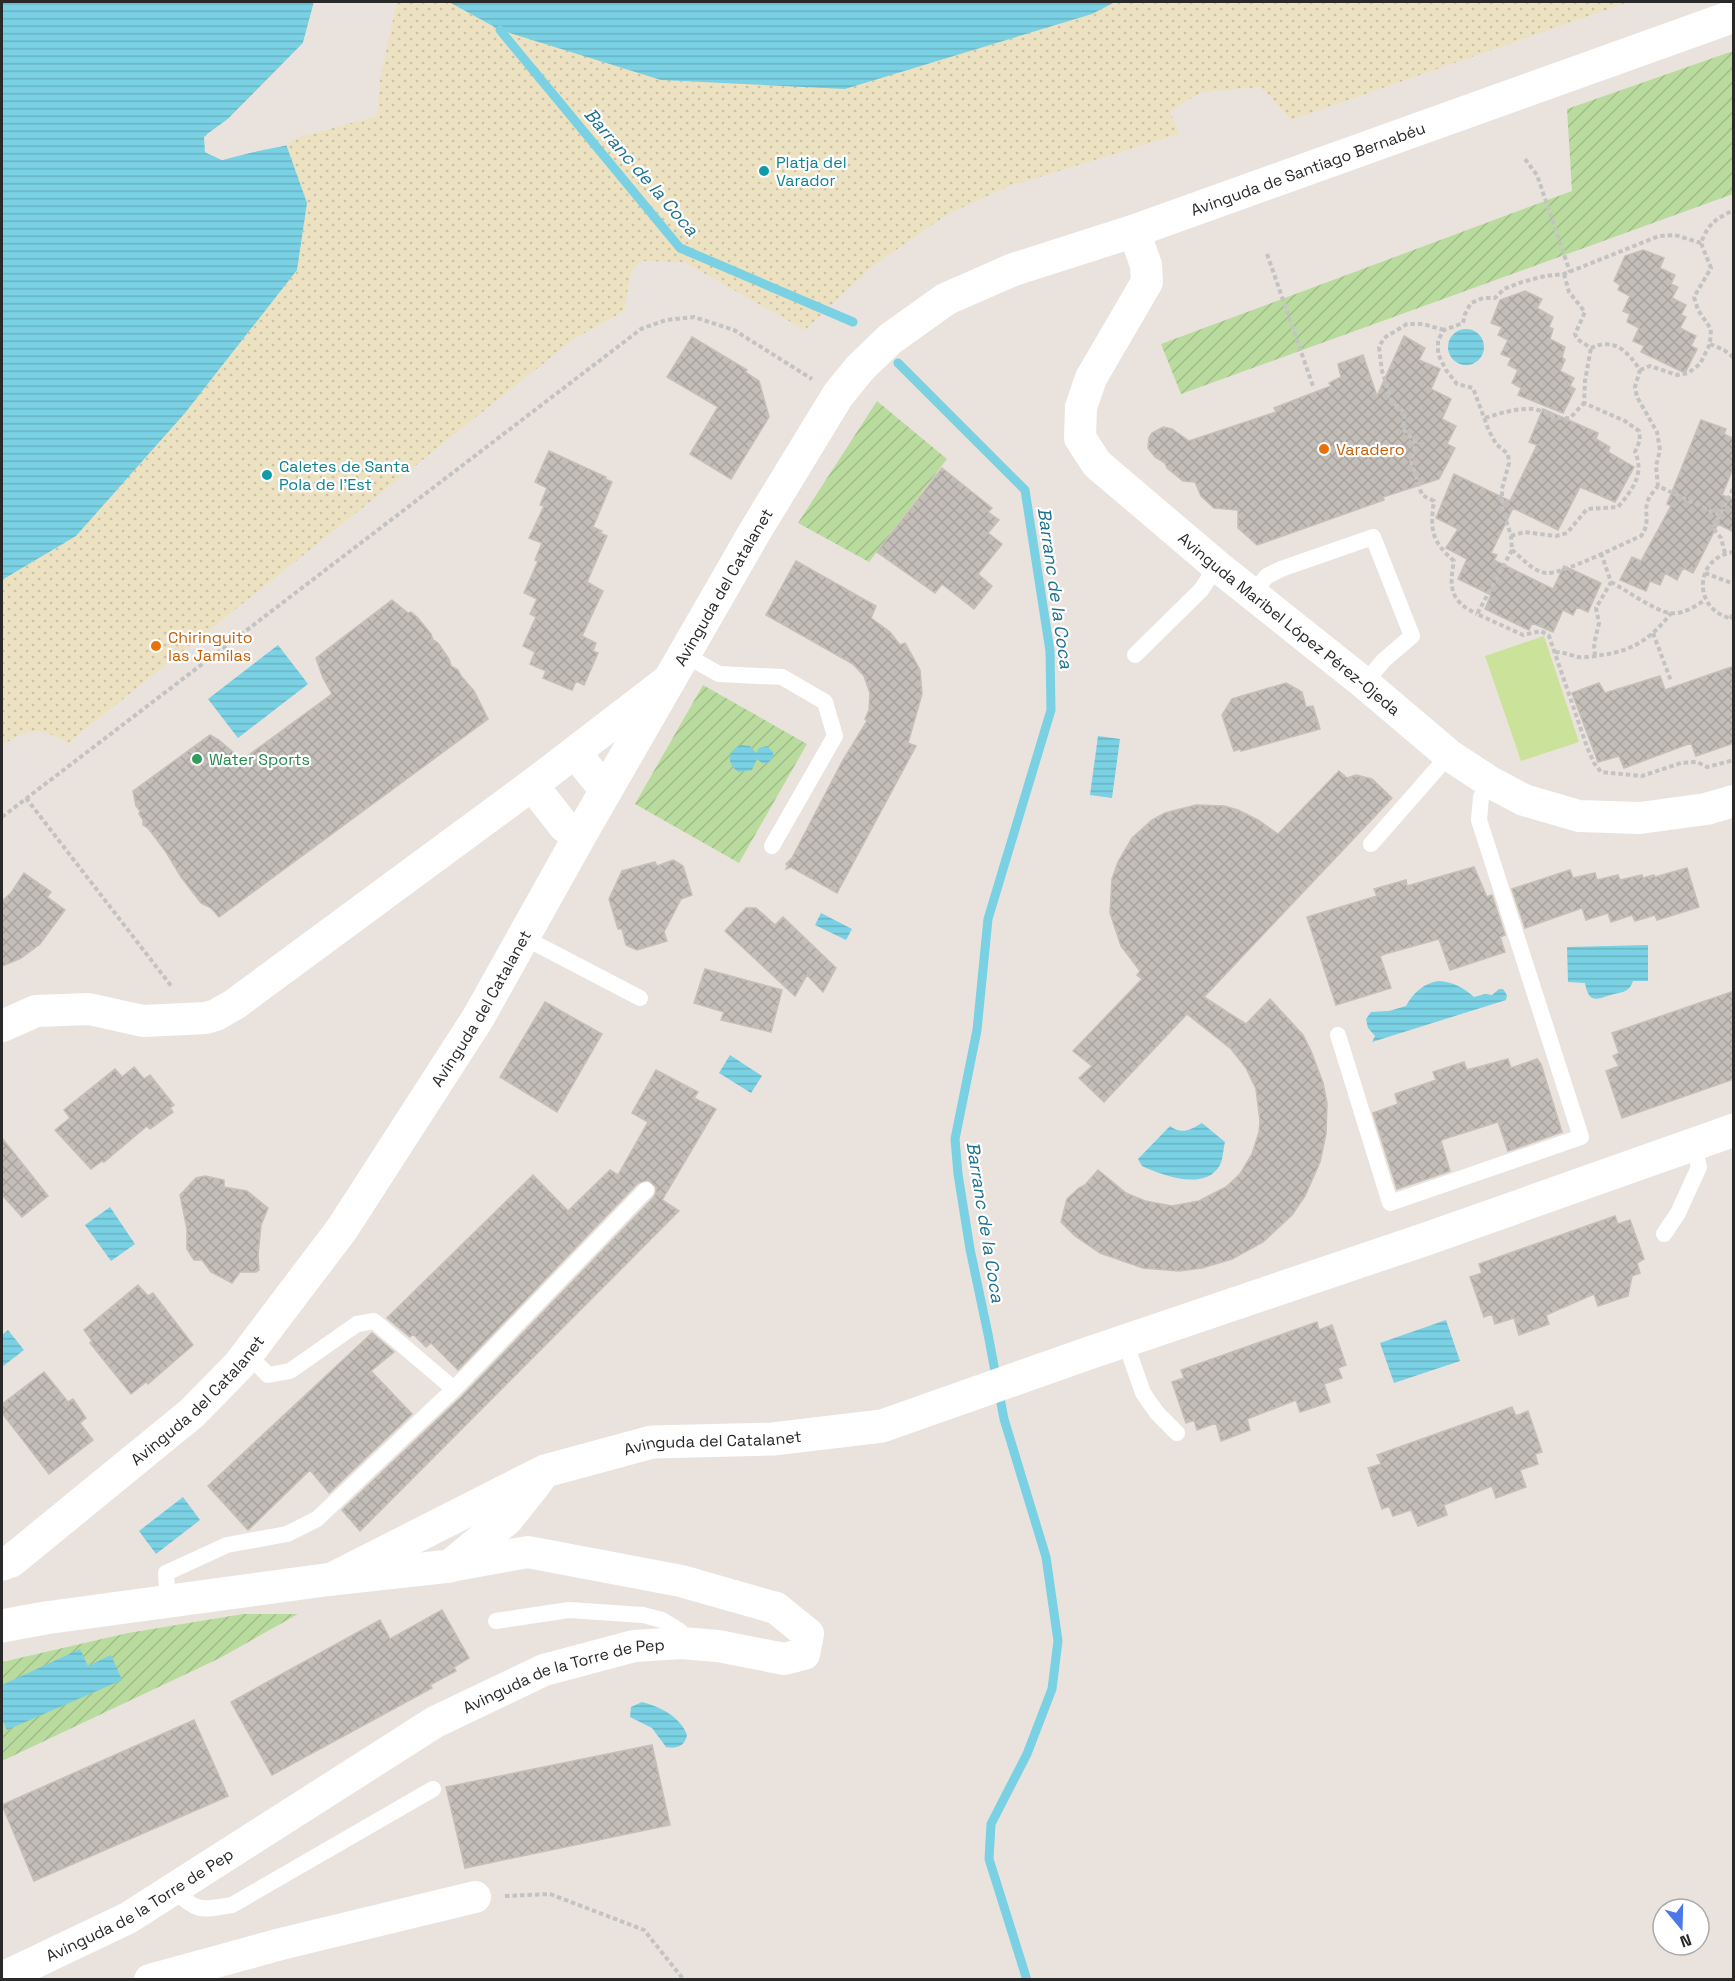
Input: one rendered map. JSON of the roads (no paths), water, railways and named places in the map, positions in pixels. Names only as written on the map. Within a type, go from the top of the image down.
[{"type":"street","name":"Avinguda de Santiago Bernabéu","points":[[860,368],[890,339],[946,299],[1012,270],[1134,231],[1734,16]]},
{"type":"street","name":"Avinguda Maribel López Pérez-Ojeda","points":[[1134,231],[1146,265],[1147,282],[1091,378],[1081,407],[1080,438],[1097,464],[1217,566],[1364,683],[1449,755],[1490,782],[1524,800],[1579,816],[1640,818],[1706,809],[1734,801]]},
{"type":"street","name":"Avinguda del Catalanet","points":[[2,1564],[11,1561],[192,1413],[243,1360],[342,1229],[478,1018],[754,533],[838,395],[860,368]]},
{"type":"street","points":[[2,1026],[36,1011],[46,1010],[89,1009],[143,1021],[197,1019],[216,1015],[235,1004],[575,753],[678,667]]},
{"type":"street","points":[[575,753],[606,791]]},
{"type":"street","points":[[532,785],[565,827],[582,832]]},
{"type":"street","name":"Avinguda del Catalanet","points":[[332,1579],[545,1471],[652,1442],[773,1439],[882,1426],[1718,1136]]},
{"type":"street","points":[[450,1566],[507,1519],[545,1471]]},
{"type":"street","name":"Avinguda de la Torre de Pep","points":[[2,1978],[128,1918],[435,1722],[544,1670],[634,1646],[681,1643],[718,1646],[784,1659],[804,1654],[808,1634],[776,1608],[670,1579],[528,1552],[450,1566]]},
{"type":"street","name":"Avinguda del Catalanet","points":[[2,1626],[45,1618],[332,1579],[450,1566]]},
{"type":"street","points":[[150,1980],[281,1944],[475,1897]]},
{"type":"lane","points":[[1252,593],[1268,576],[1373,537],[1412,636],[1384,660],[1364,683]]},
{"type":"lane","points":[[1135,655],[1201,590],[1217,566]]},
{"type":"lane","points":[[678,667],[719,674],[782,677],[825,702],[835,736],[772,846]]},
{"type":"lane","points":[[1371,844],[1449,755]]},
{"type":"lane","points":[[1338,1035],[1390,1203],[1581,1137],[1479,820],[1481,797],[1490,782]]},
{"type":"lane","points":[[523,937],[640,998]]},
{"type":"lane","points":[[1664,1234],[1678,1213],[1699,1167],[1718,1136]]},
{"type":"lane","points":[[168,1602],[166,1573],[227,1545],[286,1534],[317,1518],[454,1389],[646,1190]]},
{"type":"lane","points":[[243,1360],[268,1375],[290,1371],[357,1324],[374,1322],[454,1389]]},
{"type":"lane","points":[[1125,1341],[1143,1393],[1157,1413],[1177,1434]]},
{"type":"lane","points":[[496,1621],[569,1611],[643,1615],[662,1620],[680,1631],[681,1643]]},
{"type":"lane","points":[[174,1889],[186,1903],[206,1910],[232,1905],[433,1789]]},
{"type":"water","points":[[2,2],[314,2],[303,43],[228,119],[204,137],[205,152],[222,160],[286,144],[307,203],[297,270],[185,413],[76,536],[2,580]]},
{"type":"water","points":[[449,2],[1115,2],[1092,14],[845,89],[661,80],[500,30]]},
{"type":"water","points":[[1466,329],[1479,334],[1484,347],[1479,360],[1466,365],[1453,360],[1448,347],[1453,334]]},
{"type":"water","points":[[278,645],[308,684],[238,738],[208,699]]},
{"type":"water","points":[[1098,736],[1120,739],[1112,798],[1090,795]]},
{"type":"water","points":[[741,745],[750,746],[756,753],[759,748],[767,746],[773,752],[773,757],[768,763],[762,763],[757,759],[752,770],[739,772],[732,766],[730,758],[733,750]]},
{"type":"water","points":[[821,913],[852,929],[846,940],[815,925]]},
{"type":"water","points":[[1648,945],[1648,981],[1633,981],[1626,990],[1595,999],[1589,995],[1585,983],[1568,982],[1567,947]]},
{"type":"water","points":[[1438,981],[1458,986],[1474,997],[1492,995],[1499,989],[1503,989],[1507,995],[1506,1000],[1372,1042],[1375,1036],[1368,1028],[1366,1019],[1371,1012],[1389,1011],[1406,1006],[1419,989]]},
{"type":"water","points":[[730,1055],[762,1076],[751,1093],[719,1073]]},
{"type":"water","points":[[1202,1123],[1225,1142],[1221,1163],[1213,1173],[1194,1180],[1183,1179],[1142,1166],[1138,1159],[1170,1126],[1178,1130],[1186,1130]]},
{"type":"water","points":[[110,1207],[135,1244],[111,1261],[85,1225]]},
{"type":"water","points":[[1446,1320],[1460,1361],[1394,1383],[1380,1343]]},
{"type":"water","points":[[8,1330],[24,1350],[2,1367],[2,1335]]},
{"type":"water","points":[[183,1497],[200,1520],[156,1554],[139,1531]]},
{"type":"water","points":[[80,1649],[88,1666],[111,1655],[122,1680],[7,1730],[2,1719],[2,1685]]},
{"type":"water","points":[[642,1702],[662,1710],[680,1723],[687,1735],[682,1744],[674,1748],[666,1747],[652,1728],[630,1717],[631,1707]]},
{"type":"waterway","name":"Barranc de la Coca","points":[[500,30],[680,248],[853,322]]},
{"type":"waterway","name":"Barranc de la Coca","points":[[898,363],[1025,490],[1050,651],[1051,710],[988,919],[977,1030],[955,1139],[970,1249],[1004,1419],[1046,1557],[1058,1641],[1052,1689],[1027,1754],[991,1824],[989,1859],[1027,1980]]},
{"type":"place","name":"Platja del Varador","points":[[764,171]]},
{"type":"place","name":"Varadero","points":[[1324,449]]},
{"type":"place","name":"Caletes de Santa Pola de l'Est","points":[[267,475]]},
{"type":"place","name":"Chiringuito las Jamilas","points":[[156,646]]},
{"type":"place","name":"Water Sports","points":[[197,759]]}]
